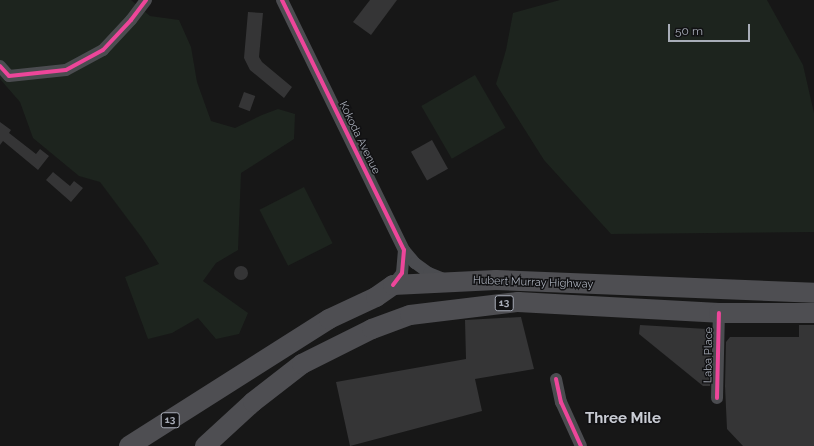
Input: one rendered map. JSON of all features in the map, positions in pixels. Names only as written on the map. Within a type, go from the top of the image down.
[{"type":"highway","name":"Hubert Murray Highway","points":[[393,285],[496,280],[810,292]]},
{"type":"highway","name":"13","points":[[129,446],[329,319],[376,297],[393,285]]},
{"type":"highway","name":"Hubert Murray Highway","points":[[205,446],[253,402],[302,364],[372,329],[410,316],[518,302],[719,313],[814,312]]},
{"type":"street","points":[[0,66],[4,76],[66,70],[103,50],[131,20],[146,0]]},
{"type":"street","name":"Kokoda Avenue","points":[[282,0],[404,250],[415,264],[429,273],[459,282]]},
{"type":"street","points":[[393,285],[402,273],[404,250]]},
{"type":"street","name":"Laba Place","points":[[717,398],[719,313]]},
{"type":"street","points":[[556,379],[561,402],[581,446]]},
{"type":"shaded area","points":[[0,0],[131,0],[150,16],[179,20],[191,47],[197,82],[211,121],[235,128],[278,109],[295,114],[294,139],[241,173],[238,250],[216,263],[203,281],[248,313],[239,334],[216,339],[198,318],[172,333],[148,339],[125,277],[159,264],[142,238],[100,182],[79,176],[33,138],[20,102],[0,79]]},
{"type":"shaded area","points":[[560,0],[767,0],[803,65],[814,113],[814,232],[611,234],[544,160],[496,84],[506,50],[513,13]]},
{"type":"shaded area","points":[[475,75],[506,128],[452,159],[421,106]]},
{"type":"shaded area","points":[[304,187],[333,243],[288,266],[259,210]]},
{"type":"building","points":[[370,0],[397,0],[371,35],[353,22]]},
{"type":"building","points":[[248,12],[263,13],[259,57],[262,62],[292,87],[284,98],[250,70],[244,58]]},
{"type":"building","points":[[244,92],[255,96],[250,111],[239,107]]},
{"type":"building","points":[[0,122],[11,130],[9,133],[36,154],[40,149],[49,156],[38,170],[3,141],[0,145]]},
{"type":"building","points":[[432,140],[448,169],[427,180],[411,152]]},
{"type":"building","points":[[53,172],[70,186],[74,181],[83,188],[71,202],[46,180]]},
{"type":"building","points":[[238,266],[244,266],[248,270],[248,276],[244,280],[238,280],[234,276],[234,270]]},
{"type":"building","points":[[521,317],[534,369],[475,379],[482,411],[350,446],[336,382],[466,359],[465,320]]},
{"type":"building","points":[[640,325],[707,329],[711,334],[710,386],[703,386],[639,334]]},
{"type":"building","points":[[799,325],[814,325],[814,446],[743,446],[727,429],[725,386],[726,342],[730,337],[799,337]]},
{"type":"cycle path","points":[[0,66],[9,76],[66,70],[103,50],[131,20],[146,0]]},
{"type":"cycle path","points":[[282,0],[404,250],[402,273],[393,285]]},
{"type":"cycle path","points":[[717,398],[719,313]]},
{"type":"cycle path","points":[[556,379],[561,402],[581,446]]},
{"type":"district","name":"Three Mile","points":[[623,419]]}]
